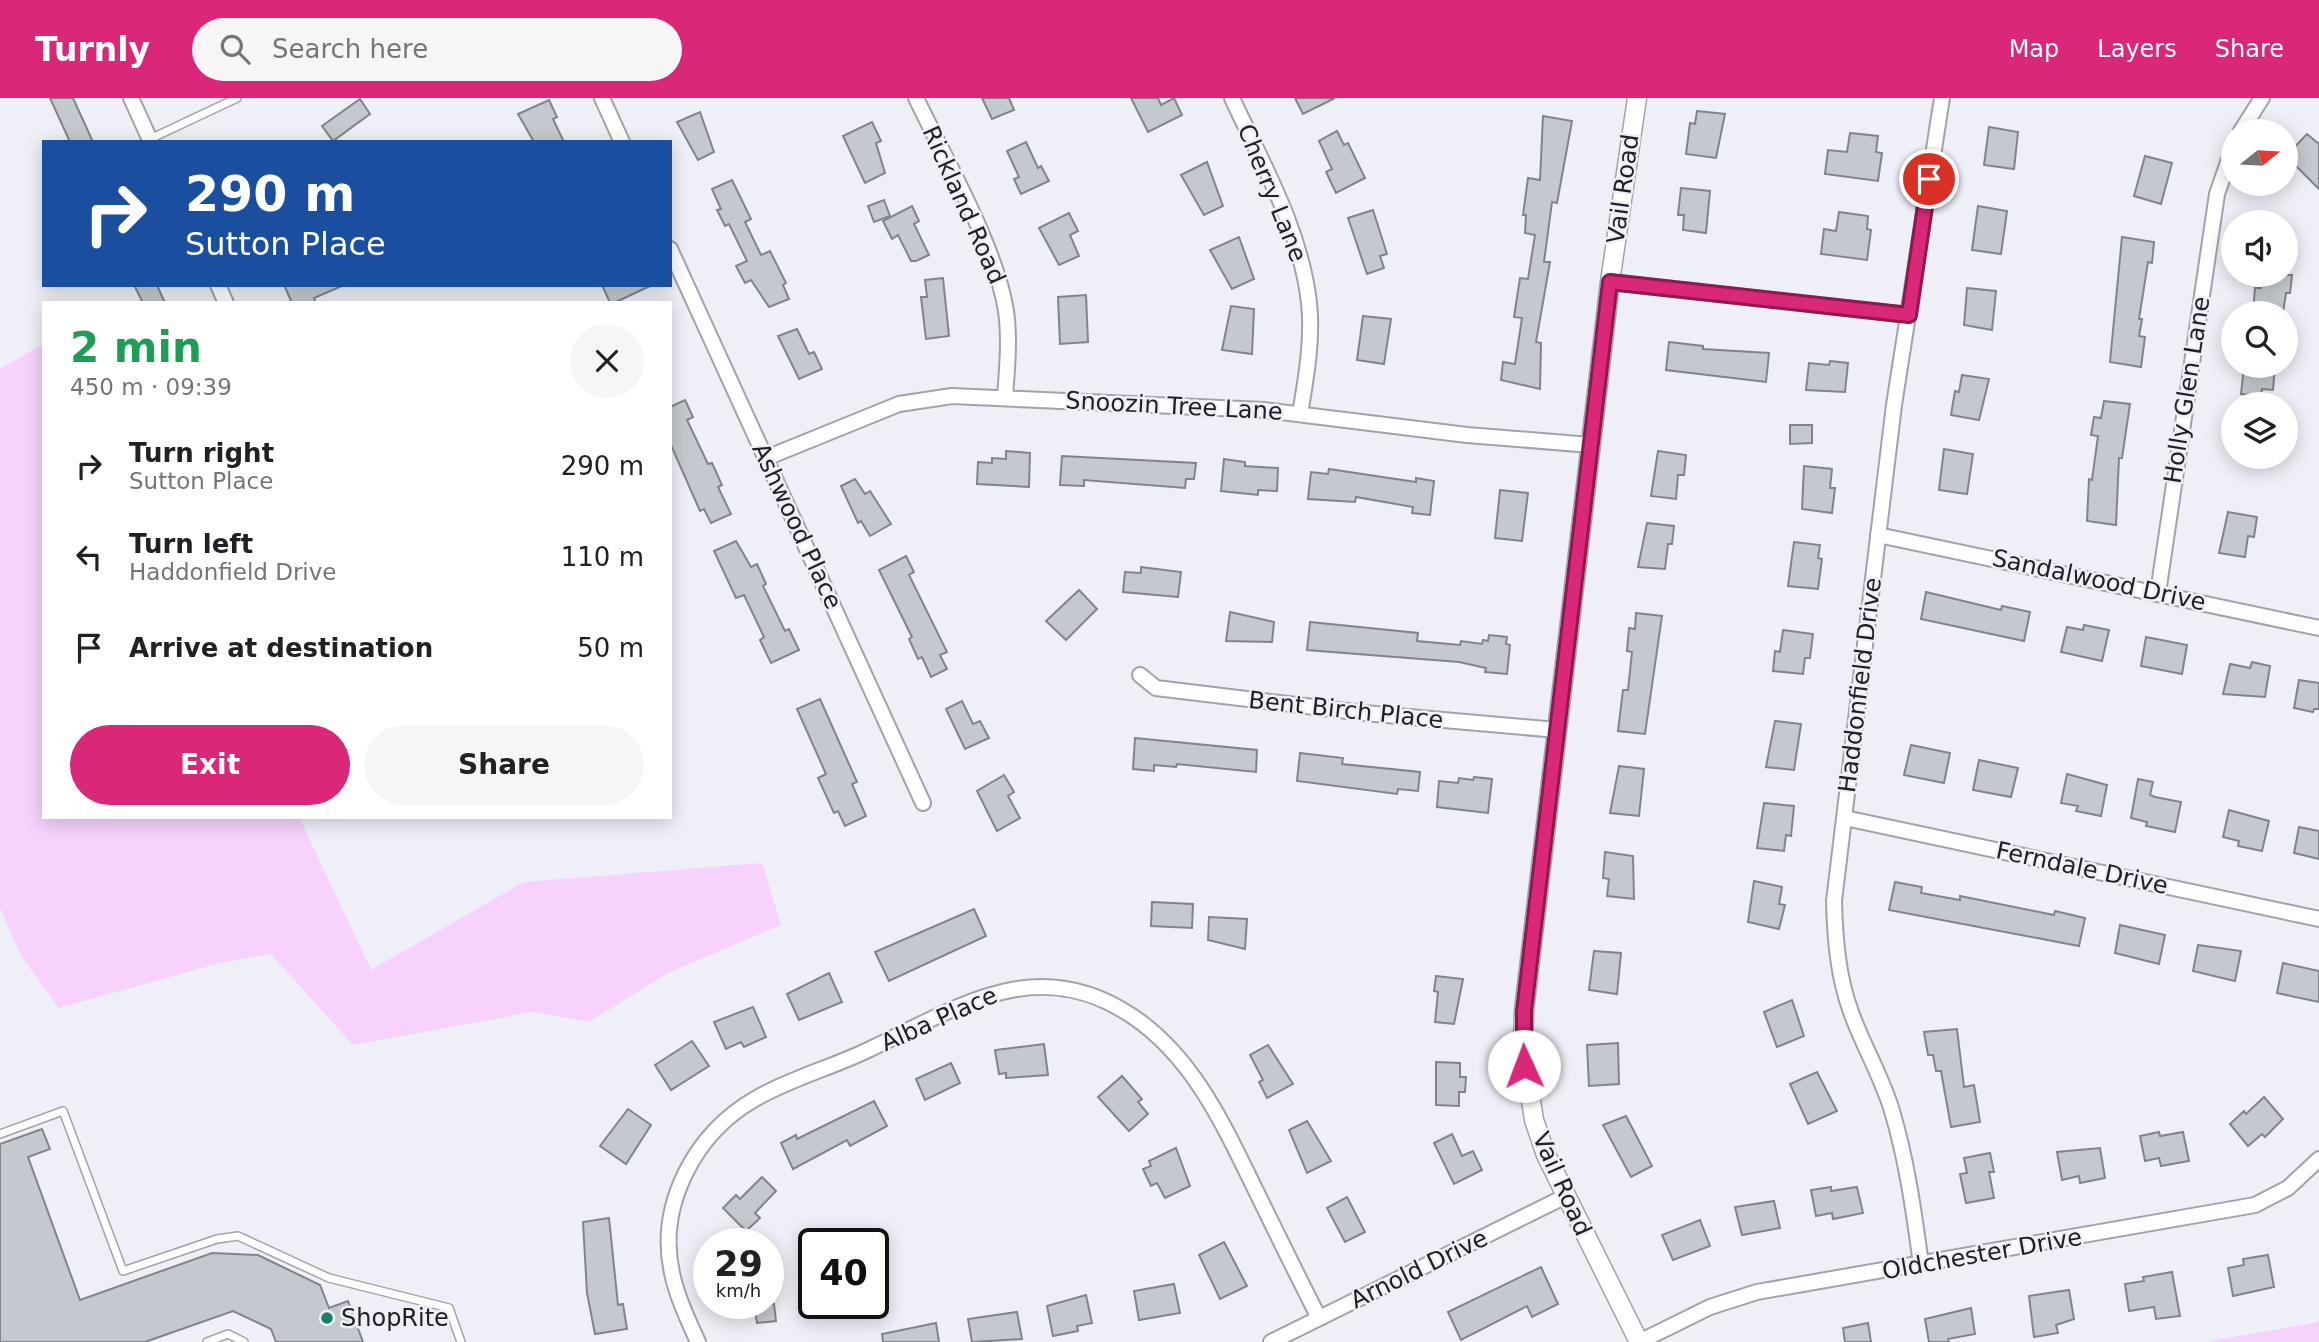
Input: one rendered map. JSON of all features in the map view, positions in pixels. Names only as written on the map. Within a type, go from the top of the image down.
[{"type":"street","points":[[131,98],[151,140]]},
{"type":"street","points":[[602,98],[621,140]]},
{"type":"street","name":"Rickland Road","points":[[916,98],[989,254],[1001,288],[1009,349],[1005,397]]},
{"type":"street","name":"Cherry Lane","points":[[1232,98],[1279,201],[1303,267],[1310,328],[1300,414]]},
{"type":"street","name":"Vail Road","points":[[1637,98],[1610,282],[1524,1011],[1522,1048],[1534,1120],[1566,1196],[1639,1342]]},
{"type":"street","name":"Haddonfield Drive","points":[[1921,1264],[1912,1199],[1892,1111],[1850,1010],[1841,974],[1835,938],[1834,901],[1878,535],[1942,98]]},
{"type":"street","points":[[2249,119],[2262,98]]},
{"type":"street","name":"Holly Glen Lane","points":[[2158,593],[2217,194],[2221,182]]},
{"type":"street","name":"Ashwood Place","points":[[672,253],[923,803]]},
{"type":"street","points":[[1610,282],[1909,315]]},
{"type":"street","name":"Snoozin Tree Lane","points":[[766,458],[899,404],[952,396],[1300,414],[1466,435],[1591,445]]},
{"type":"street","name":"Sandalwood Drive","points":[[1878,535],[2319,628]]},
{"type":"street","name":"Bent Birch Place","points":[[1140,675],[1156,688],[1364,713],[1557,730]]},
{"type":"street","name":"Ferndale Drive","points":[[1844,818],[2319,919]]},
{"type":"street","name":"Alba Place","points":[[698,1342],[678,1296],[671,1272],[668,1235],[672,1209],[684,1175],[702,1145],[722,1123],[758,1097],[837,1065],[989,994],[1038,985],[1062,988],[1109,1002],[1149,1029],[1188,1071],[1206,1093],[1226,1129],[1318,1318]]},
{"type":"street","name":"Oldchester Drive","points":[[1639,1342],[1728,1300],[2255,1205],[2288,1188],[2319,1159]]},
{"type":"street","name":"Arnold Drive","points":[[1271,1342],[1566,1196]]},
{"type":"lane","points":[[151,140],[237,98]]},
{"type":"lane","points":[[0,1134],[64,1111],[123,1271],[217,1239],[238,1236],[329,1278],[449,1308],[461,1342]]},
{"type":"lane","points":[[207,1342],[228,1335],[244,1342]]},
{"type":"shaded area","points":[[42,345],[42,819],[300,819],[371,970],[524,882],[762,863],[781,925],[670,972],[589,1022],[533,1012],[353,1045],[271,954],[220,963],[59,1008],[21,956],[0,908],[0,369]]},
{"type":"shaded area","points":[[2319,1321],[2319,1342],[2205,1342],[2313,1323]]},
{"type":"building","points":[[50,98],[73,98],[92,140],[69,140]]},
{"type":"building","points":[[982,98],[1009,98],[1014,110],[992,119]]},
{"type":"building","points":[[1131,98],[1158,98],[1161,105],[1174,98],[1182,115],[1148,132]]},
{"type":"building","points":[[1295,98],[1335,98],[1303,114]]},
{"type":"building","points":[[360,99],[370,114],[334,140],[322,126]]},
{"type":"building","points":[[549,100],[557,117],[553,119],[563,140],[533,140],[518,114]]},
{"type":"building","points":[[1697,111],[1725,114],[1716,158],[1686,154],[1690,123],[1695,124]]},
{"type":"building","points":[[700,112],[714,152],[698,160],[677,122]]},
{"type":"building","points":[[1543,116],[1572,121],[1557,203],[1552,202],[1544,262],[1550,262],[1536,342],[1541,343],[1540,389],[1501,380],[1503,362],[1515,364],[1522,318],[1514,317],[1520,278],[1528,279],[1535,235],[1525,233],[1526,215],[1523,215],[1528,178],[1540,180]]},
{"type":"building","points":[[872,122],[881,141],[876,143],[885,173],[865,183],[843,136]]},
{"type":"building","points":[[1989,127],[2018,132],[2014,169],[1984,165]]},
{"type":"building","points":[[1337,131],[1344,145],[1348,143],[1365,178],[1336,193],[1326,172],[1332,169],[1319,141]]},
{"type":"building","points":[[1850,133],[1878,136],[1876,152],[1882,153],[1878,181],[1825,174],[1828,150],[1847,152]]},
{"type":"building","points":[[2307,134],[2319,144],[2319,189],[2298,168],[2298,143]]},
{"type":"building","points":[[1026,142],[1038,168],[1041,166],[1049,181],[1021,194],[1014,179],[1019,177],[1007,151]]},
{"type":"building","points":[[2145,156],[2172,163],[2161,204],[2134,196]]},
{"type":"building","points":[[1207,162],[1223,206],[1204,215],[1181,175]]},
{"type":"building","points":[[732,180],[751,219],[745,222],[761,255],[770,251],[786,283],[783,285],[789,299],[769,307],[751,280],[745,283],[736,266],[747,261],[729,224],[725,226],[717,210],[721,209],[712,189]]},
{"type":"building","points":[[1681,188],[1710,191],[1706,233],[1683,230],[1684,215],[1678,215]]},
{"type":"building","points":[[884,200],[890,216],[874,222],[868,206]]},
{"type":"building","points":[[912,206],[919,221],[914,224],[929,255],[916,261],[911,261],[898,235],[892,239],[883,221]]},
{"type":"building","points":[[1978,206],[2007,211],[2001,254],[1972,250]]},
{"type":"building","points":[[1373,210],[1387,254],[1380,256],[1384,268],[1367,274],[1348,218]]},
{"type":"building","points":[[1839,212],[1868,216],[1867,229],[1871,230],[1867,260],[1821,254],[1824,229],[1836,231]]},
{"type":"building","points":[[1069,213],[1078,231],[1070,235],[1079,256],[1059,265],[1039,228]]},
{"type":"building","points":[[1239,237],[1254,279],[1232,289],[1210,250]]},
{"type":"building","points":[[2122,237],[2154,242],[2139,319],[2142,319],[2139,336],[2145,337],[2141,367],[2110,362]]},
{"type":"building","points":[[943,278],[949,336],[926,339],[921,297],[927,297],[925,280]]},
{"type":"building","points":[[135,287],[158,287],[164,301],[142,301]]},
{"type":"building","points":[[285,287],[339,287],[314,298],[315,301],[291,301]]},
{"type":"building","points":[[603,287],[648,287],[618,301],[609,301]]},
{"type":"building","points":[[2291,287],[2285,301],[2254,301],[2255,288]]},
{"type":"building","points":[[1967,288],[1996,291],[1992,330],[1964,325]]},
{"type":"building","points":[[1086,295],[1088,342],[1060,344],[1058,297]]},
{"type":"building","points":[[1231,306],[1254,309],[1252,354],[1222,350]]},
{"type":"building","points":[[1363,316],[1391,319],[1384,364],[1357,360]]},
{"type":"building","points":[[797,329],[809,354],[814,352],[822,369],[799,379],[778,336]]},
{"type":"building","points":[[1669,342],[1703,346],[1703,349],[1769,353],[1766,382],[1666,370]]},
{"type":"building","points":[[1830,361],[1848,363],[1845,392],[1806,390],[1809,363],[1829,365]]},
{"type":"building","points":[[1962,375],[1989,379],[1979,420],[1951,415],[1955,391],[1959,392]]},
{"type":"building","points":[[2243,378],[2274,378],[2273,390],[2241,392]]},
{"type":"building","points":[[685,400],[693,417],[687,420],[708,464],[712,463],[722,485],[718,487],[731,514],[711,523],[704,509],[700,511],[672,448],[672,406]]},
{"type":"building","points":[[2104,401],[2130,404],[2122,458],[2119,458],[2116,525],[2087,521],[2089,479],[2092,480],[2098,436],[2091,435],[2094,417],[2101,418]]},
{"type":"building","points":[[1790,425],[1812,425],[1812,443],[1790,444]]},
{"type":"building","points":[[1944,449],[1973,454],[1967,494],[1939,490]]},
{"type":"building","points":[[1006,451],[1030,453],[1029,487],[977,484],[978,462],[992,463],[992,458],[1006,459]]},
{"type":"building","points":[[1658,451],[1686,455],[1684,475],[1678,475],[1676,499],[1651,496]]},
{"type":"building","points":[[1062,456],[1196,463],[1194,479],[1186,479],[1185,488],[1084,480],[1084,486],[1060,485]]},
{"type":"building","points":[[1224,459],[1245,462],[1245,466],[1278,468],[1277,491],[1258,490],[1258,495],[1221,491]]},
{"type":"building","points":[[1804,466],[1832,469],[1830,488],[1835,488],[1832,513],[1802,509]]},
{"type":"building","points":[[1329,469],[1416,482],[1416,478],[1434,481],[1430,515],[1412,513],[1413,507],[1356,497],[1355,502],[1308,499],[1311,472],[1328,474]]},
{"type":"building","points":[[855,479],[865,494],[870,491],[891,524],[870,536],[861,521],[858,523],[841,486]]},
{"type":"building","points":[[1500,490],[1528,493],[1522,541],[1495,538]]},
{"type":"building","points":[[2228,512],[2257,517],[2254,537],[2248,536],[2245,557],[2219,553]]},
{"type":"building","points":[[1647,523],[1674,526],[1672,544],[1668,544],[1665,569],[1638,567]]},
{"type":"building","points":[[736,541],[751,567],[757,564],[766,584],[763,586],[785,631],[789,629],[799,650],[771,663],[760,640],[764,637],[744,595],[736,598],[714,551]]},
{"type":"building","points":[[1794,542],[1820,545],[1818,558],[1822,559],[1818,589],[1788,586]]},
{"type":"building","points":[[906,556],[914,572],[909,575],[947,652],[940,655],[947,669],[931,677],[922,657],[918,659],[909,639],[912,637],[879,570]]},
{"type":"building","points":[[1141,567],[1181,572],[1178,597],[1123,592],[1125,572],[1141,573]]},
{"type":"building","points":[[1079,590],[1097,609],[1066,640],[1046,621]]},
{"type":"building","points":[[1926,592],[2001,610],[2002,606],[2030,612],[2024,641],[1921,619]]},
{"type":"building","points":[[1230,612],[1274,622],[1272,642],[1226,641]]},
{"type":"building","points":[[1636,613],[1662,616],[1645,734],[1618,731],[1623,690],[1628,690],[1632,652],[1627,651],[1629,628],[1635,629]]},
{"type":"building","points":[[1310,622],[1418,633],[1417,641],[1460,645],[1461,641],[1482,644],[1483,640],[1488,641],[1489,635],[1507,637],[1506,644],[1510,645],[1507,674],[1485,672],[1486,668],[1459,662],[1307,650]]},
{"type":"building","points":[[2084,625],[2109,630],[2102,661],[2061,652],[2067,627],[2083,630]]},
{"type":"building","points":[[1783,630],[1813,634],[1810,658],[1805,658],[1803,674],[1773,671],[1775,651],[1780,652]]},
{"type":"building","points":[[2146,637],[2187,645],[2182,674],[2141,666]]},
{"type":"building","points":[[2252,662],[2270,666],[2265,697],[2223,694],[2230,664],[2250,668]]},
{"type":"building","points":[[2299,680],[2319,683],[2319,709],[2314,709],[2313,712],[2294,708]]},
{"type":"building","points":[[820,699],[857,782],[852,784],[866,816],[845,826],[838,811],[834,813],[818,778],[826,774],[797,709]]},
{"type":"building","points":[[962,701],[973,724],[980,721],[989,738],[965,749],[946,709]]},
{"type":"building","points":[[1775,721],[1801,724],[1794,770],[1766,767]]},
{"type":"building","points":[[1135,738],[1257,750],[1256,772],[1177,764],[1176,767],[1154,765],[1154,771],[1133,769]]},
{"type":"building","points":[[1911,745],[1950,753],[1944,783],[1904,775]]},
{"type":"building","points":[[1300,753],[1343,758],[1342,764],[1420,772],[1418,791],[1398,789],[1397,794],[1297,781]]},
{"type":"building","points":[[1979,760],[2018,768],[2011,797],[1973,790]]},
{"type":"building","points":[[1619,766],[1644,769],[1639,816],[1610,813]]},
{"type":"building","points":[[2067,774],[2107,785],[2101,816],[2076,811],[2078,806],[2061,803]]},
{"type":"building","points":[[1004,775],[1014,792],[1008,796],[1020,818],[997,831],[977,791]]},
{"type":"building","points":[[1474,777],[1492,779],[1488,813],[1437,807],[1439,781],[1458,783],[1459,778],[1473,780]]},
{"type":"building","points":[[2138,779],[2153,782],[2150,795],[2181,802],[2175,832],[2146,826],[2147,822],[2131,818]]},
{"type":"building","points":[[1764,803],[1794,806],[1791,836],[1786,835],[1784,851],[1757,848]]},
{"type":"building","points":[[2229,810],[2269,821],[2262,851],[2238,846],[2239,841],[2223,837]]},
{"type":"building","points":[[2299,827],[2319,831],[2319,859],[2294,853]]},
{"type":"building","points":[[1605,852],[1633,856],[1634,899],[1607,896],[1609,879],[1603,878]]},
{"type":"building","points":[[1754,881],[1782,887],[1779,904],[1785,905],[1779,929],[1748,922]]},
{"type":"building","points":[[1895,882],[1922,887],[1921,893],[1960,900],[1960,896],[2054,915],[2055,911],[2085,918],[2079,946],[1889,910]]},
{"type":"building","points":[[1152,902],[1193,904],[1192,928],[1151,926]]},
{"type":"building","points":[[974,909],[986,936],[889,981],[875,952]]},
{"type":"building","points":[[1209,917],[1247,919],[1245,949],[1208,940]]},
{"type":"building","points":[[2120,925],[2165,935],[2159,964],[2115,953]]},
{"type":"building","points":[[2198,945],[2241,951],[2235,981],[2193,971]]},
{"type":"building","points":[[1594,951],[1621,953],[1617,994],[1589,990]]},
{"type":"building","points":[[2283,963],[2319,971],[2319,1002],[2277,993]]},
{"type":"building","points":[[829,973],[842,1002],[799,1020],[787,994]]},
{"type":"building","points":[[1436,976],[1463,979],[1454,1024],[1435,1022],[1438,992],[1434,991]]},
{"type":"building","points":[[1792,1000],[1804,1036],[1777,1047],[1764,1012]]},
{"type":"building","points":[[753,1007],[766,1037],[744,1047],[741,1042],[726,1049],[714,1022]]},
{"type":"building","points":[[1957,1029],[1964,1087],[1974,1085],[1980,1122],[1951,1127],[1941,1071],[1936,1071],[1933,1055],[1928,1055],[1924,1032]]},
{"type":"building","points":[[692,1041],[709,1066],[671,1090],[655,1065]]},
{"type":"building","points":[[1618,1043],[1619,1084],[1589,1086],[1587,1045]]},
{"type":"building","points":[[1044,1044],[1048,1075],[1006,1078],[1006,1073],[999,1074],[995,1050]]},
{"type":"building","points":[[1268,1045],[1293,1084],[1267,1098],[1259,1082],[1263,1080],[1250,1055]]},
{"type":"building","points":[[1436,1062],[1460,1063],[1460,1077],[1466,1077],[1465,1092],[1459,1092],[1459,1106],[1436,1105]]},
{"type":"building","points":[[951,1063],[960,1083],[925,1100],[916,1079]]},
{"type":"building","points":[[1817,1072],[1837,1111],[1808,1124],[1790,1084]]},
{"type":"building","points":[[1122,1076],[1142,1099],[1138,1102],[1148,1114],[1129,1131],[1098,1097]]},
{"type":"building","points":[[2264,1097],[2283,1119],[2265,1137],[2262,1134],[2248,1146],[2230,1124],[2244,1111],[2246,1114]]},
{"type":"building","points":[[874,1101],[887,1126],[850,1146],[847,1140],[793,1169],[781,1143],[796,1135],[797,1139]]},
{"type":"building","points":[[628,1109],[651,1125],[626,1164],[600,1146]]},
{"type":"building","points":[[1626,1116],[1652,1166],[1631,1177],[1603,1125]]},
{"type":"building","points":[[1307,1121],[1331,1161],[1307,1173],[1289,1130]]},
{"type":"building","points":[[42,1129],[50,1149],[28,1157],[80,1300],[212,1253],[258,1255],[320,1285],[329,1308],[348,1301],[363,1342],[276,1342],[271,1329],[233,1311],[145,1342],[0,1342],[0,1144]]},
{"type":"building","points":[[2159,1132],[2160,1136],[2183,1132],[2189,1161],[2161,1166],[2159,1158],[2145,1161],[2140,1136]]},
{"type":"building","points":[[1452,1134],[1462,1156],[1473,1151],[1482,1170],[1454,1184],[1434,1143]]},
{"type":"building","points":[[1176,1148],[1190,1186],[1165,1198],[1157,1183],[1151,1186],[1143,1169],[1151,1166],[1149,1161]]},
{"type":"building","points":[[2100,1148],[2105,1178],[2080,1183],[2079,1176],[2062,1180],[2057,1152]]},
{"type":"building","points":[[1990,1153],[1994,1172],[1989,1172],[1994,1198],[1966,1203],[1960,1174],[1967,1173],[1964,1158]]},
{"type":"building","points":[[762,1177],[776,1191],[755,1213],[760,1218],[749,1228],[743,1228],[723,1208],[736,1195],[740,1199]]},
{"type":"building","points":[[1831,1187],[1831,1191],[1857,1187],[1863,1213],[1833,1219],[1832,1213],[1816,1216],[1811,1190]]},
{"type":"building","points":[[1347,1197],[1365,1232],[1345,1242],[1327,1208]]},
{"type":"building","points":[[1774,1201],[1780,1228],[1742,1235],[1735,1207]]},
{"type":"building","points":[[609,1218],[618,1305],[623,1304],[627,1329],[595,1334],[587,1293],[583,1222]]},
{"type":"building","points":[[1700,1220],[1710,1246],[1673,1260],[1662,1235]]},
{"type":"building","points":[[1224,1242],[1247,1286],[1220,1299],[1199,1255]]},
{"type":"building","points":[[2268,1255],[2274,1287],[2233,1296],[2228,1268],[2244,1265],[2243,1259]]},
{"type":"building","points":[[1541,1267],[1558,1304],[1532,1317],[1527,1306],[1461,1340],[1448,1312]]},
{"type":"building","points":[[2172,1272],[2180,1316],[2156,1319],[2154,1307],[2129,1311],[2125,1284],[2144,1281],[2143,1277]]},
{"type":"building","points":[[1174,1284],[1180,1313],[1139,1320],[1134,1291]]},
{"type":"building","points":[[2069,1290],[2074,1319],[2056,1325],[2058,1333],[2034,1337],[2029,1296]]},
{"type":"building","points":[[1086,1295],[1092,1323],[1077,1326],[1078,1331],[1053,1336],[1047,1306]]},
{"type":"building","points":[[1971,1308],[1975,1334],[1948,1339],[1949,1342],[1929,1342],[1925,1319]]},
{"type":"building","points":[[1017,1312],[1022,1339],[972,1342],[968,1319]]},
{"type":"building","points":[[756,1319],[776,1319],[776,1321],[757,1323]]},
{"type":"building","points":[[936,1323],[939,1342],[883,1342],[882,1334]]},
{"type":"building","points":[[1868,1323],[1871,1342],[1845,1342],[1843,1328]]},
{"type":"place","name":"ShopRite","points":[[327,1318]]},
{"type":"route","points":[[1524,1066],[1524,1011],[1610,282],[1909,315],[1929,179]]}]
